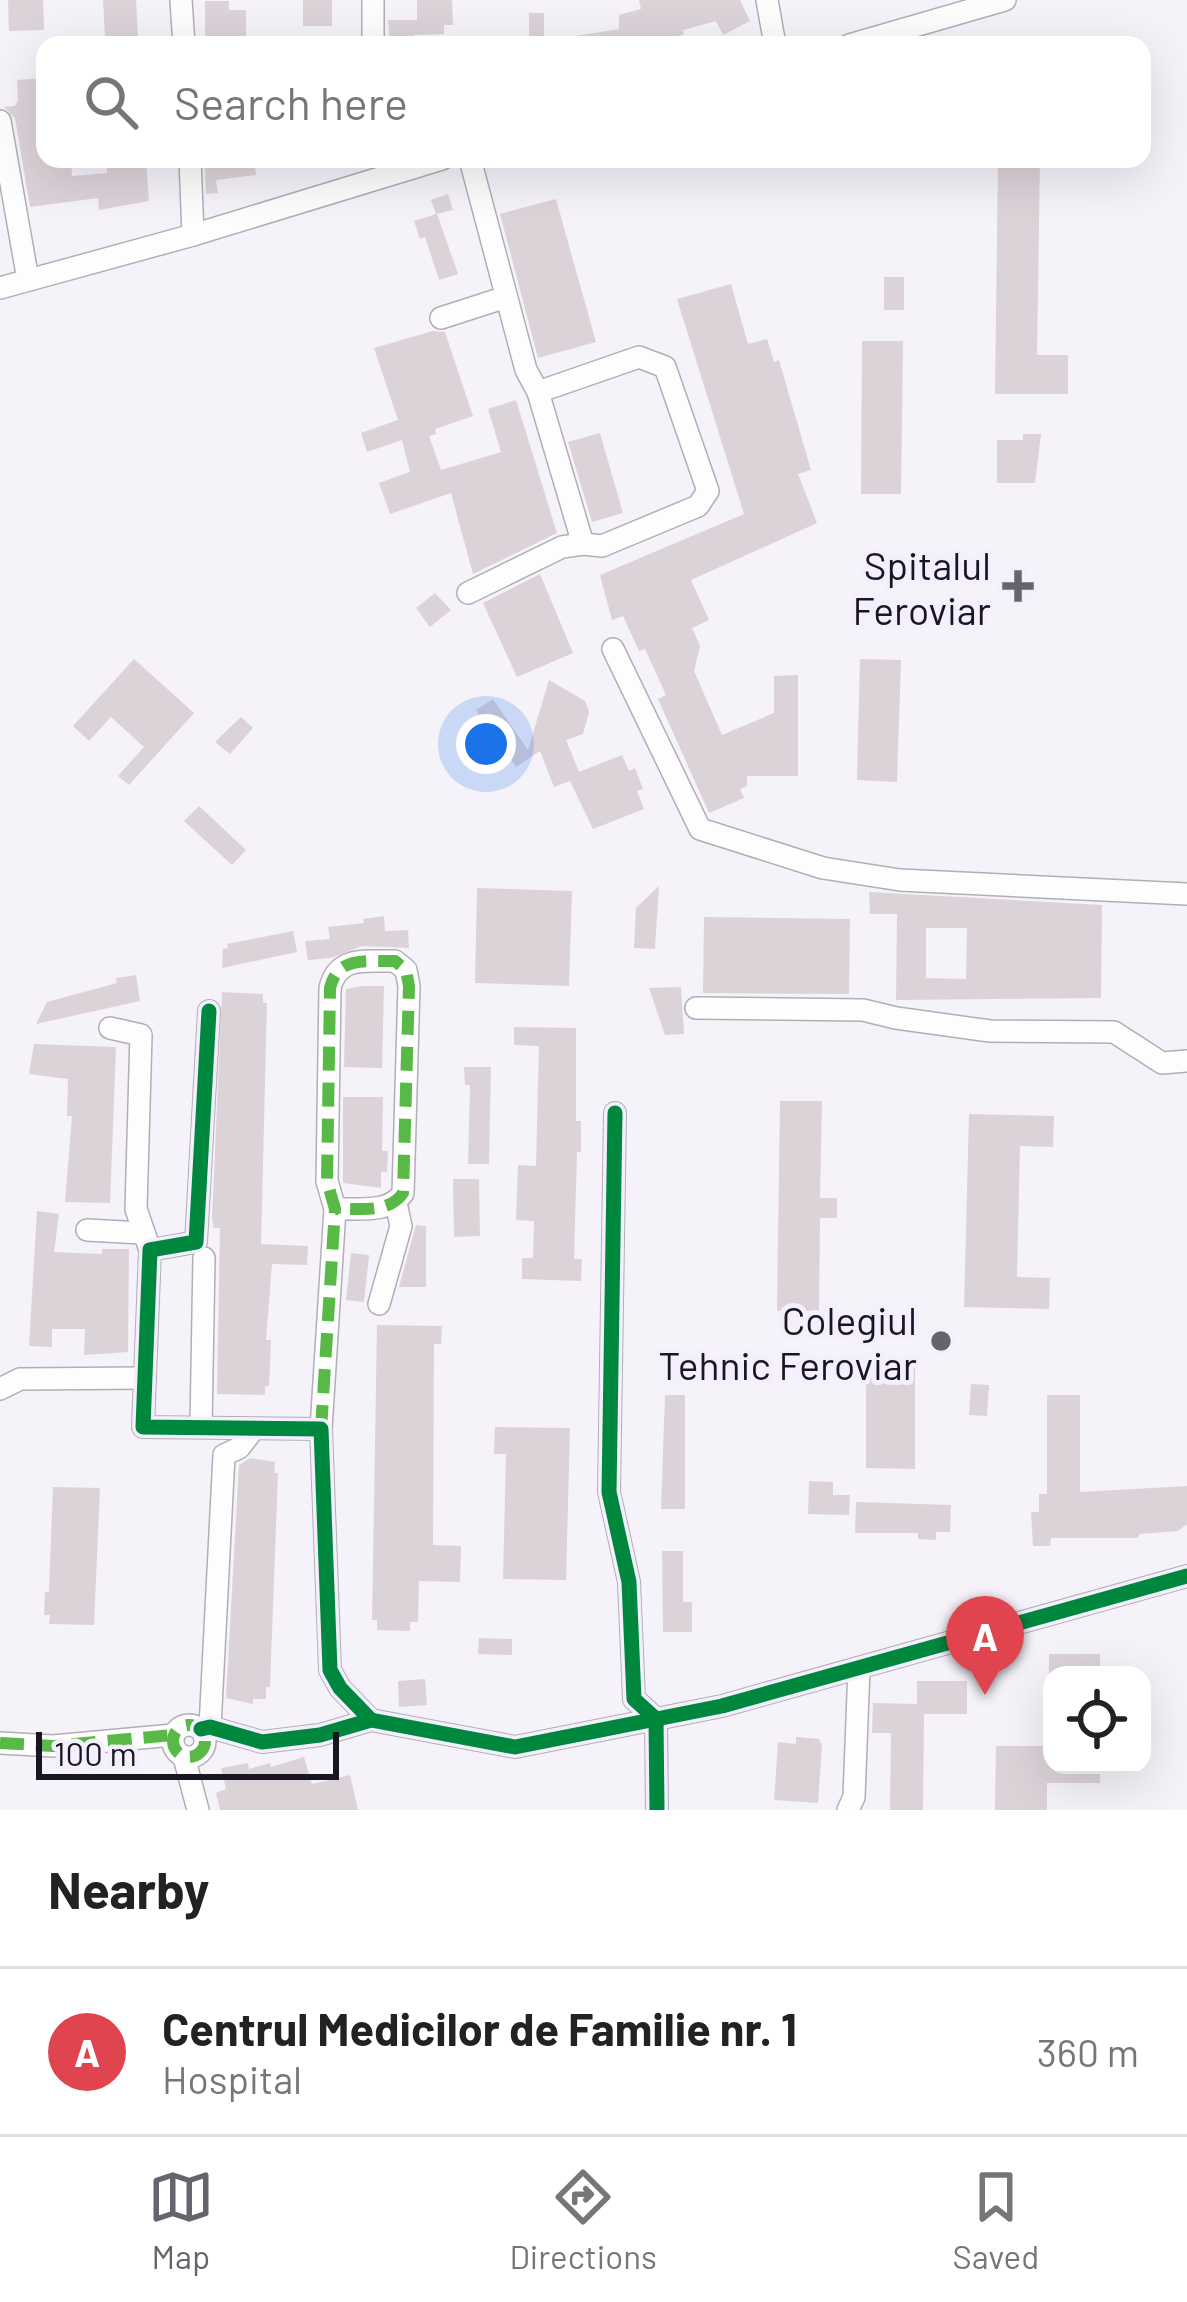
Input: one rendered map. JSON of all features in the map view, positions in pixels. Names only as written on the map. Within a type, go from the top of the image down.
[{"type":"street","points":[[182,0],[184,36]]},
{"type":"street","points":[[373,0],[374,36]]},
{"type":"street","points":[[767,0],[773,36]]},
{"type":"street","points":[[880,36],[1005,0]]},
{"type":"street","points":[[0,121],[28,280]]},
{"type":"street","points":[[190,168],[194,235]]},
{"type":"street","points":[[0,288],[194,235],[374,168]]},
{"type":"street","points":[[472,168],[526,370],[538,392],[583,544]]},
{"type":"street","points":[[441,318],[506,297]]},
{"type":"street","points":[[467,593],[562,548],[602,546],[698,506],[708,491],[665,367],[639,357],[538,392]]},
{"type":"street","points":[[613,650],[700,829],[823,868],[900,880],[1187,894]]},
{"type":"street","points":[[335,1209],[384,1208],[403,1193],[406,970],[395,961],[346,962],[334,973],[330,988],[327,1181],[335,1209],[321,1429],[330,1670],[340,1688],[371,1720]]},
{"type":"street","points":[[696,1008],[862,1010],[990,1031],[1114,1032],[1162,1064],[1187,1061]]},
{"type":"street","points":[[87,1230],[146,1241],[196,1242],[209,1011]]},
{"type":"street","points":[[110,1028],[141,1035],[136,1209],[146,1241],[143,1427],[321,1429]]},
{"type":"street","points":[[615,1113],[609,1492],[629,1582],[634,1699],[656,1719],[657,1810]]},
{"type":"street","points":[[379,1304],[400,1226],[396,1203]]},
{"type":"street","points":[[201,1426],[204,1258]]},
{"type":"street","points":[[0,1389],[20,1378],[145,1378]]},
{"type":"street","points":[[184,1756],[197,1756],[205,1746],[224,1455],[239,1448],[253,1430]]},
{"type":"street","points":[[0,1743],[53,1746],[173,1735],[182,1726],[195,1725],[262,1742],[320,1735],[371,1720],[515,1748],[722,1706],[1187,1576]]},
{"type":"street","points":[[848,1810],[854,1798],[859,1668]]},
{"type":"street","points":[[173,1735],[174,1748],[184,1756],[198,1810]]},
{"type":"building","points":[[8,0],[43,0],[44,30],[9,31]]},
{"type":"building","points":[[103,0],[136,0],[138,36],[105,36]]},
{"type":"building","points":[[303,0],[332,0],[332,26],[303,26]]},
{"type":"building","points":[[417,0],[452,0],[453,25],[444,25],[444,34],[389,36],[388,20],[417,20]]},
{"type":"building","points":[[639,0],[740,0],[750,21],[723,35],[716,21],[683,30],[679,36],[576,36],[619,29],[619,15],[641,9]]},
{"type":"building","points":[[205,1],[229,1],[229,10],[246,10],[246,36],[205,36]]},
{"type":"building","points":[[529,13],[544,13],[544,36],[529,36]]},
{"type":"building","points":[[36,79],[36,168],[72,168],[72,176],[107,173],[107,168],[147,168],[149,201],[99,210],[98,198],[30,207],[15,118],[4,107],[15,106],[18,100],[17,80]]},
{"type":"building","points":[[205,168],[255,168],[256,175],[216,180],[218,193],[206,194]]},
{"type":"building","points":[[998,168],[1040,168],[1037,355],[1068,355],[1068,394],[995,394]]},
{"type":"building","points":[[448,194],[453,210],[437,214],[458,274],[439,280],[425,237],[420,239],[414,221],[436,214],[431,200]]},
{"type":"building","points":[[556,199],[596,342],[538,358],[500,214]]},
{"type":"building","points":[[884,277],[904,277],[904,310],[884,310]]},
{"type":"building","points":[[731,284],[748,344],[767,339],[774,362],[779,360],[811,470],[798,474],[817,523],[691,580],[709,620],[692,628],[700,646],[694,671],[722,735],[774,713],[774,676],[798,675],[798,776],[747,776],[747,786],[740,789],[744,798],[709,813],[658,699],[666,695],[645,649],[639,651],[623,616],[612,620],[600,575],[744,514],[677,299]]},
{"type":"building","points":[[433,331],[445,332],[473,416],[435,429],[436,434],[429,436],[441,470],[501,452],[488,409],[516,400],[557,533],[473,574],[451,493],[390,514],[379,483],[410,472],[402,440],[367,452],[361,433],[398,420],[374,348]]},
{"type":"building","points":[[862,341],[903,341],[901,494],[861,494]]},
{"type":"building","points":[[600,433],[623,513],[592,522],[568,442]]},
{"type":"building","points":[[1023,434],[1041,434],[1035,483],[997,483],[997,440],[1023,440]]},
{"type":"building","points":[[540,574],[573,653],[517,677],[483,603]]},
{"type":"building","points":[[435,593],[451,610],[430,627],[416,608]]},
{"type":"building","points":[[134,659],[194,713],[129,785],[118,776],[144,747],[111,717],[89,741],[73,726]]},
{"type":"building","points":[[860,659],[901,660],[897,782],[857,780]]},
{"type":"building","points":[[549,680],[585,701],[589,712],[583,734],[566,740],[579,772],[622,755],[629,771],[635,768],[644,809],[593,829],[570,781],[554,787],[540,751],[516,767],[476,710],[493,699],[528,750]]},
{"type":"building","points":[[241,717],[253,728],[230,754],[215,742]]},
{"type":"building","points":[[199,806],[246,850],[232,865],[184,821]]},
{"type":"building","points":[[659,886],[655,949],[634,948],[636,908]]},
{"type":"building","points":[[477,888],[572,891],[569,986],[475,983]]},
{"type":"building","points":[[869,892],[1102,905],[1101,998],[896,1000],[897,914],[870,914]],"holes":[[[926,928],[967,928],[966,979],[926,978]]]},
{"type":"building","points":[[384,916],[385,931],[408,930],[409,948],[362,946],[331,958],[308,960],[305,941],[330,939],[328,927]]},
{"type":"building","points":[[704,917],[850,919],[849,994],[703,993]]},
{"type":"building","points":[[293,931],[297,952],[222,968],[227,944]]},
{"type":"building","points":[[136,975],[140,1001],[36,1024],[47,1002]]},
{"type":"building","points":[[384,986],[382,1068],[344,1067],[346,989]]},
{"type":"building","points":[[681,987],[684,1034],[665,1035],[649,988]]},
{"type":"building","points":[[222,992],[263,994],[263,1003],[267,1003],[261,1244],[308,1246],[307,1265],[272,1264],[265,1395],[217,1394],[220,1228],[214,1228],[212,1219]]},
{"type":"building","points":[[514,1027],[576,1028],[576,1121],[581,1121],[581,1152],[577,1152],[574,1259],[582,1259],[581,1281],[522,1279],[522,1258],[533,1258],[534,1221],[516,1220],[518,1165],[536,1166],[539,1046],[514,1045]]},
{"type":"building","points":[[34,1044],[116,1047],[110,1203],[65,1202],[72,1116],[67,1116],[68,1079],[29,1074]]},
{"type":"building","points":[[464,1067],[491,1067],[489,1164],[468,1164],[470,1085],[465,1085]]},
{"type":"building","points":[[343,1097],[383,1097],[382,1151],[388,1151],[381,1188],[343,1183]]},
{"type":"building","points":[[780,1101],[822,1101],[820,1198],[837,1198],[837,1218],[820,1218],[819,1311],[777,1311]]},
{"type":"building","points":[[969,1114],[1054,1116],[1053,1147],[1020,1146],[1017,1277],[1050,1278],[1049,1309],[964,1307]]},
{"type":"building","points":[[453,1179],[479,1179],[480,1236],[454,1237]]},
{"type":"building","points":[[37,1211],[59,1214],[54,1252],[102,1254],[102,1249],[129,1249],[128,1352],[84,1355],[85,1329],[52,1329],[52,1347],[29,1346]]},
{"type":"building","points":[[416,1225],[426,1226],[426,1287],[399,1287]]},
{"type":"building","points":[[351,1253],[369,1255],[364,1302],[346,1300]]},
{"type":"building","points":[[377,1325],[442,1326],[441,1344],[434,1344],[433,1545],[461,1546],[460,1582],[419,1581],[418,1622],[410,1622],[410,1631],[377,1630],[377,1620],[372,1620]]},
{"type":"building","points":[[866,1362],[915,1363],[915,1469],[866,1468]]},
{"type":"building","points":[[971,1384],[989,1385],[987,1416],[969,1415]]},
{"type":"building","points":[[665,1395],[685,1395],[685,1509],[661,1509]]},
{"type":"building","points":[[1047,1395],[1080,1395],[1080,1492],[1187,1486],[1187,1524],[1178,1531],[1137,1538],[1051,1538],[1050,1546],[1033,1546],[1031,1512],[1039,1512],[1039,1494],[1047,1494]]},
{"type":"building","points":[[495,1427],[570,1428],[566,1580],[503,1579],[506,1454],[494,1454]]},
{"type":"building","points":[[250,1458],[275,1462],[274,1473],[278,1473],[270,1687],[266,1687],[266,1699],[253,1699],[253,1704],[226,1698],[239,1465]]},
{"type":"building","points":[[809,1481],[833,1482],[833,1495],[850,1495],[849,1515],[808,1514]]},
{"type":"building","points":[[53,1487],[100,1488],[94,1625],[49,1624],[50,1615],[44,1615]]},
{"type":"building","points":[[856,1502],[951,1505],[950,1532],[936,1532],[936,1540],[918,1539],[918,1533],[855,1533]]},
{"type":"building","points":[[662,1551],[683,1551],[683,1602],[692,1602],[692,1632],[663,1632]]},
{"type":"building","points":[[479,1638],[512,1639],[512,1655],[478,1654]]},
{"type":"building","points":[[1049,1654],[1100,1654],[1100,1666],[1049,1666]]},
{"type":"building","points":[[425,1679],[427,1705],[399,1707],[398,1681]]},
{"type":"building","points":[[917,1681],[967,1681],[967,1714],[924,1714],[923,1810],[890,1810],[891,1733],[872,1733],[873,1703],[917,1704]]},
{"type":"building","points":[[796,1737],[819,1739],[822,1745],[818,1803],[774,1800],[778,1742],[796,1744]]},
{"type":"building","points":[[996,1746],[1043,1746],[1043,1774],[1100,1774],[1100,1783],[1047,1783],[1047,1810],[995,1810]]},
{"type":"building","points":[[304,1757],[312,1784],[350,1775],[358,1810],[220,1810],[216,1793],[226,1789],[221,1768],[248,1763],[249,1769],[270,1763],[271,1767]]},
{"type":"marked path","points":[[321,1429],[335,1209],[327,1181],[330,988],[346,965],[395,961],[406,970],[409,986],[403,1193],[382,1207],[335,1209]]},
{"type":"marked path","points":[[189,1725],[200,1730],[205,1741],[200,1752],[189,1757],[178,1752],[173,1741],[178,1730],[189,1725]]},
{"type":"marked path","points":[[0,1743],[53,1746],[173,1735]]},
{"type":"cycle path","points":[[209,1011],[196,1242],[150,1250],[143,1427],[321,1429],[330,1670],[340,1688],[371,1720]]},
{"type":"cycle path","points":[[615,1113],[609,1492],[629,1582],[634,1699],[656,1719],[657,1810]]},
{"type":"cycle path","points":[[201,1729],[210,1727],[262,1742],[320,1735],[371,1720],[515,1747],[722,1706],[1187,1576]]},
{"type":"place","name":"Spitalul Feroviar","points":[[1018,586]]},
{"type":"place","name":"Colegiul Tehnic Feroviar","points":[[941,1341]]},
{"type":"place","name":"Centrul Medicilor de Familie nr. 1","points":[[985,1695]]}]
